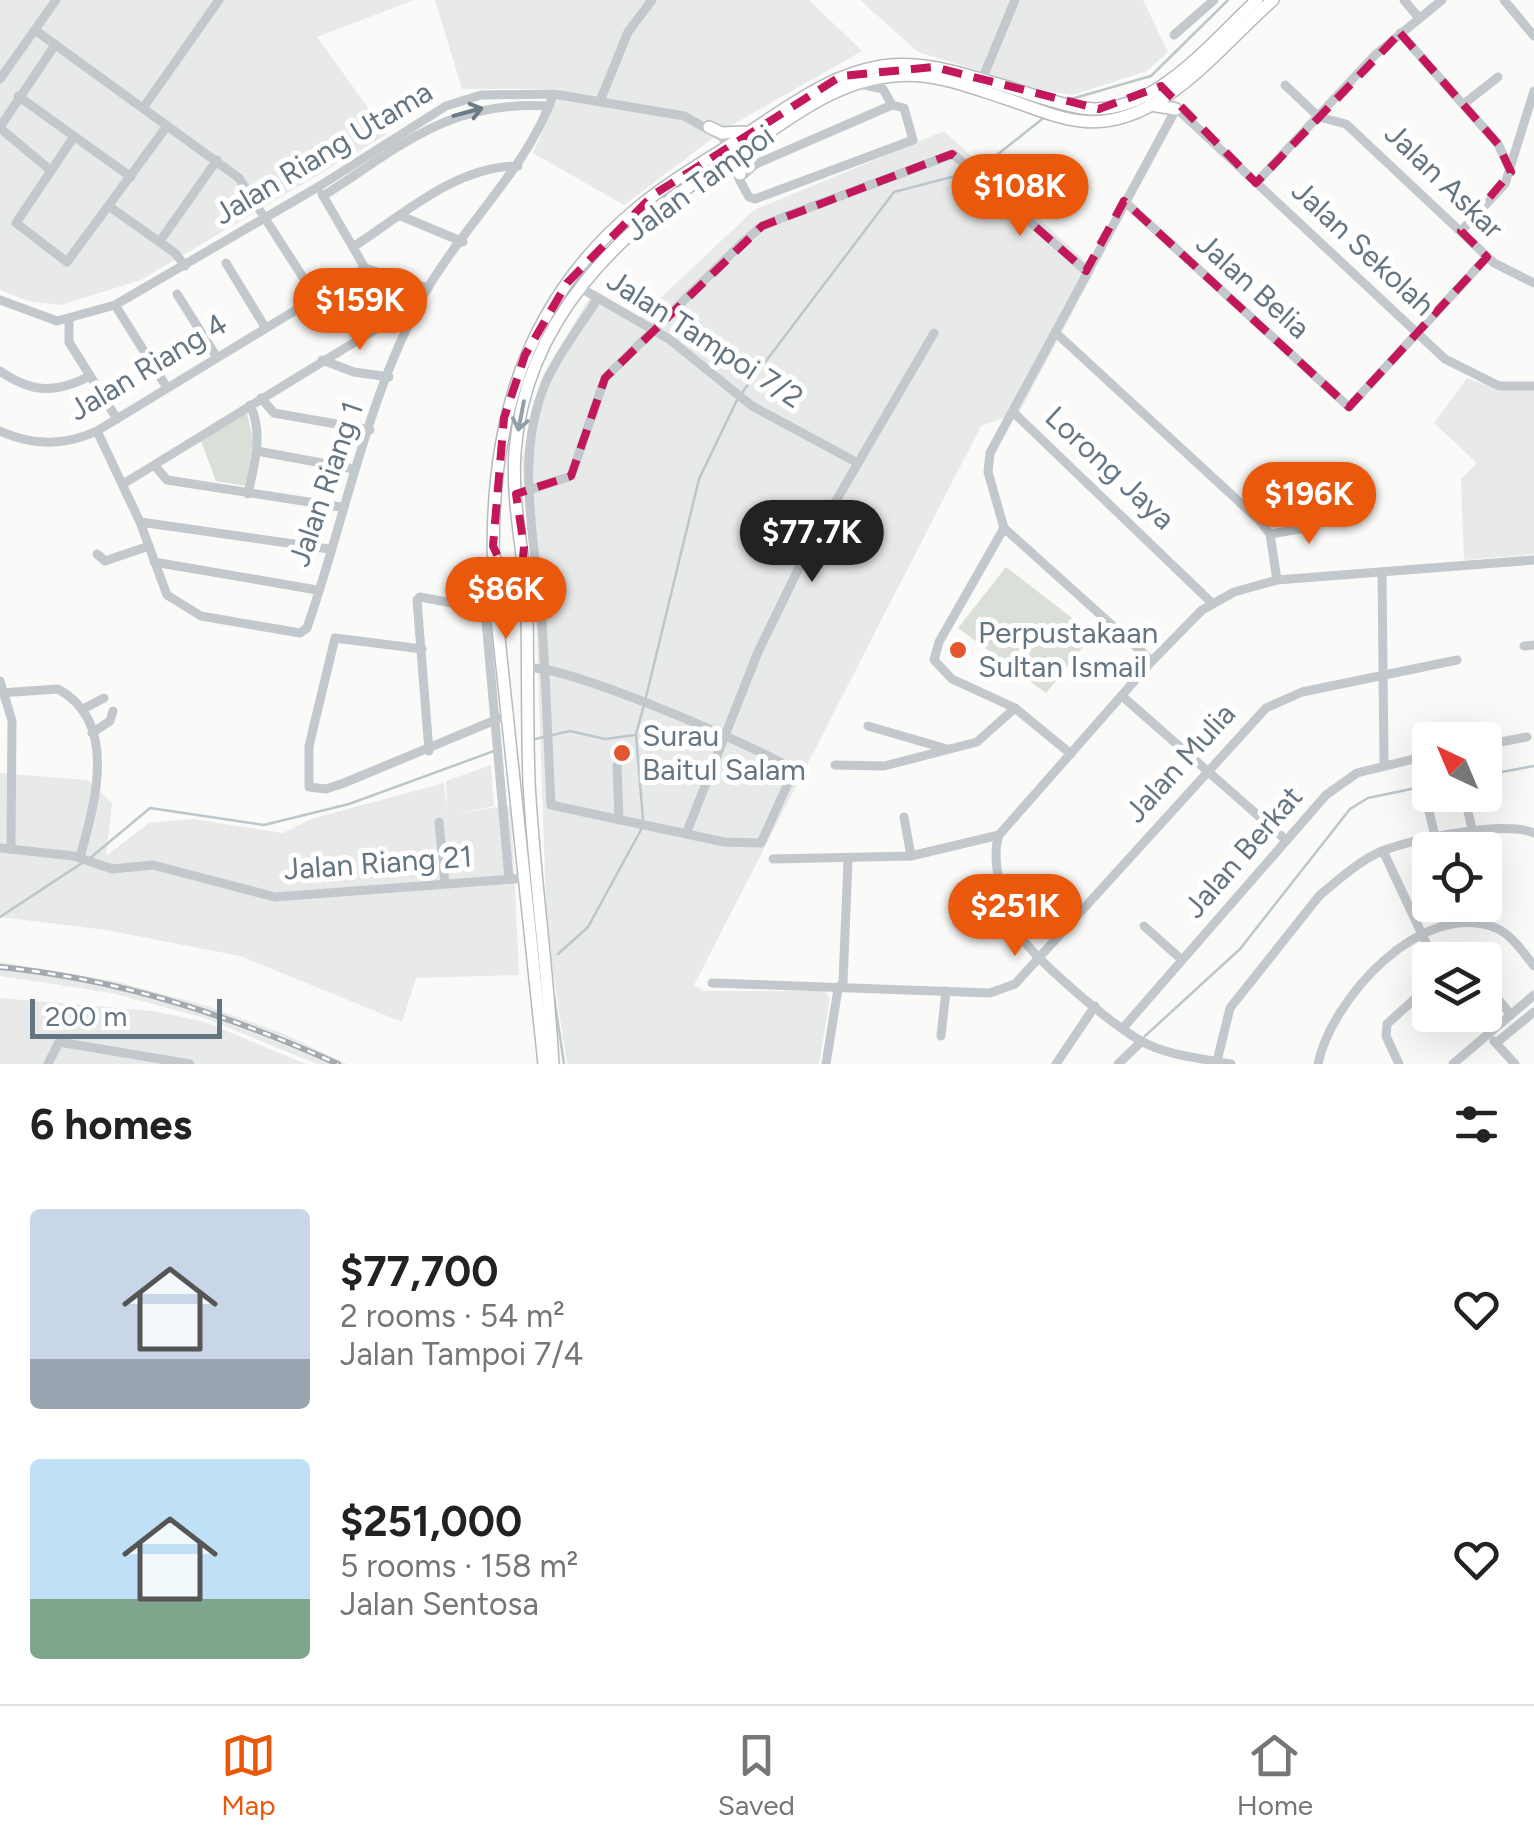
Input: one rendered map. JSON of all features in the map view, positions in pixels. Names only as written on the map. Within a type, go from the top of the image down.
[{"type":"main road","name":"Jalan Tampoi","points":[[544,1064],[510,714],[490,610],[504,418],[526,355],[567,282],[631,212],[832,92],[855,83],[911,75],[980,84],[1049,112],[1086,122],[1104,120],[1150,106],[1257,0]]},
{"type":"main road","name":"Jalan Tampoi","points":[[736,150],[755,128],[826,83],[867,69],[910,64],[1059,102],[1099,108],[1118,106],[1164,91],[1273,0]]},
{"type":"main road","points":[[1150,106],[1176,109]]},
{"type":"main road","points":[[709,127],[717,142],[714,162],[748,168]]},
{"type":"main road","points":[[709,127],[734,134],[755,128]]},
{"type":"main road","points":[[736,150],[748,168]]},
{"type":"main road","name":"Jalan Tampoi","points":[[554,1064],[527,734],[531,608],[522,491],[514,455],[524,400],[537,360],[579,286],[643,218],[714,162]]},
{"type":"main road","points":[[494,546],[500,570],[508,578],[522,568],[524,548]]},
{"type":"main road","points":[[490,610],[503,592],[513,586],[521,591],[531,608]]},
{"type":"street","points":[[0,79],[56,0]]},
{"type":"street","points":[[143,108],[220,0]]},
{"type":"street","points":[[600,101],[628,32],[652,0]]},
{"type":"street","points":[[980,84],[1014,0]]},
{"type":"street","points":[[1174,35],[1214,0]]},
{"type":"street","points":[[1404,0],[1418,18]]},
{"type":"street","points":[[1256,183],[1400,34],[1442,0]]},
{"type":"street","points":[[1504,0],[1534,36]]},
{"type":"street","points":[[35,30],[239,178],[315,296]]},
{"type":"street","points":[[1400,34],[1498,144],[1511,172]]},
{"type":"street","points":[[50,170],[0,127],[55,46]]},
{"type":"street","points":[[1464,104],[1498,76]]},
{"type":"street","points":[[855,83],[883,89],[892,105]]},
{"type":"street","name":"Jalan Askar","points":[[1285,84],[1319,118],[1346,124],[1504,271],[1534,283]]},
{"type":"street","points":[[1460,231],[1511,172],[1534,90]]},
{"type":"street","name":"Jalan Sekolah","points":[[1164,91],[1176,109],[1445,359],[1499,386],[1534,386]]},
{"type":"street","name":"Jalan Riang Utama","points":[[0,300],[41,318],[69,320],[115,306],[321,191],[463,99],[554,94],[684,116],[709,127],[736,150]]},
{"type":"street","name":"Jalan Riang 1","points":[[154,562],[167,596],[201,616],[300,633],[307,628],[354,469],[428,288],[518,166],[554,94]]},
{"type":"street","points":[[18,96],[131,177]]},
{"type":"street","points":[[892,105],[904,108],[913,140],[749,197],[748,168],[892,105]]},
{"type":"street","points":[[385,150],[458,114],[490,106],[550,106]]},
{"type":"street","points":[[1152,661],[1004,528],[987,464],[1086,271],[1176,109]]},
{"type":"street","points":[[73,138],[16,223],[64,261],[73,258],[167,126]]},
{"type":"street","points":[[522,491],[571,476],[605,378],[762,226],[949,155],[970,168],[1086,271]]},
{"type":"street","points":[[160,241],[216,160]]},
{"type":"street","points":[[353,246],[464,176],[489,166],[518,166]]},
{"type":"street","points":[[321,191],[365,268],[428,288]]},
{"type":"street","name":"Jalan Belia","points":[[1124,201],[1350,407],[1417,333]]},
{"type":"street","points":[[110,207],[160,241],[185,266]]},
{"type":"street","points":[[402,216],[463,242]]},
{"type":"street","points":[[1417,333],[1487,257]]},
{"type":"street","points":[[226,262],[265,327]]},
{"type":"street","name":"Jalan Riang 4","points":[[0,431],[45,444],[74,442],[97,432],[166,386],[365,268]]},
{"type":"street","name":"Jalan Tampoi 7/2","points":[[579,286],[652,329],[752,406],[856,462]]},
{"type":"street","points":[[176,294],[216,356]]},
{"type":"street","points":[[528,668],[544,666],[657,708],[794,770],[760,843],[748,846],[551,805],[544,666],[531,608],[522,491],[545,383],[598,298]]},
{"type":"street","points":[[115,306],[166,386]]},
{"type":"street","points":[[124,484],[400,315]]},
{"type":"street","points":[[69,320],[67,338],[117,420]]},
{"type":"street","points":[[1055,332],[1270,534],[1277,580]]},
{"type":"street","points":[[686,834],[774,619],[856,462],[934,334]]},
{"type":"street","points":[[322,360],[354,372],[389,377]]},
{"type":"street","points":[[0,370],[18,383],[45,391],[90,376]]},
{"type":"street","points":[[261,398],[274,413],[370,430]]},
{"type":"street","points":[[248,494],[257,451],[256,417],[250,405]]},
{"type":"street","name":"Lorong Jaya","points":[[1013,412],[1213,604]]},
{"type":"street","points":[[97,432],[124,484],[154,562],[317,590]]},
{"type":"street","points":[[257,451],[354,469]]},
{"type":"street","points":[[155,466],[167,480],[341,507]]},
{"type":"street","points":[[1270,534],[1305,528],[1330,513]]},
{"type":"street","points":[[140,522],[329,548]]},
{"type":"street","points":[[1004,528],[933,656],[940,672],[1015,708],[1071,754]]},
{"type":"street","points":[[97,554],[105,561],[150,546]]},
{"type":"street","points":[[1231,1064],[1173,1059],[1123,1028],[1042,957],[1019,934],[1012,918],[997,859],[1000,836],[1152,661],[1213,604],[1250,585],[1277,580],[1534,560]]},
{"type":"street","points":[[1382,572],[1384,763]]},
{"type":"street","points":[[429,751],[418,598],[490,610],[493,722],[509,879]]},
{"type":"street","points":[[422,650],[335,638],[310,746],[307,783],[326,789],[429,751],[510,714]]},
{"type":"street","name":"Jalan Mulia","points":[[712,983],[838,989],[1002,989],[1022,979],[1259,714],[1279,701],[1382,674],[1458,660]]},
{"type":"street","points":[[0,680],[12,721],[6,849]]},
{"type":"street","points":[[3,693],[58,689],[84,708],[99,769],[85,860]]},
{"type":"street","points":[[1122,696],[1286,840]]},
{"type":"street","points":[[84,708],[104,698]]},
{"type":"street","points":[[835,765],[884,766],[950,750],[990,735],[1015,708]]},
{"type":"street","points":[[92,734],[110,721],[113,711]]},
{"type":"street","points":[[868,726],[950,750]]},
{"type":"street","points":[[1502,742],[1527,737]]},
{"type":"street","points":[[497,756],[514,750]]},
{"type":"street","name":"Jalan Berkat","points":[[1123,1028],[1286,840],[1341,783],[1384,763],[1412,758]]},
{"type":"street","points":[[617,765],[620,820]]},
{"type":"street","points":[[1468,812],[1473,832],[1520,827],[1534,833]]},
{"type":"street","points":[[503,816],[520,815]]},
{"type":"street","points":[[904,817],[911,856]]},
{"type":"street","points":[[438,822],[445,884]]},
{"type":"street","points":[[773,859],[848,861],[911,856],[1000,836]]},
{"type":"street","points":[[1217,1062],[1226,1020],[1242,990],[1318,896],[1383,851],[1412,845]]},
{"type":"street","name":"Jalan Riang 21","points":[[6,849],[85,860],[112,869],[153,865],[274,896],[526,878]]},
{"type":"street","points":[[1383,851],[1426,942]]},
{"type":"street","points":[[826,1064],[838,989],[843,982],[848,861]]},
{"type":"street","points":[[1318,1064],[1325,1032],[1357,987],[1422,934],[1458,925],[1484,924],[1509,936],[1534,966]]},
{"type":"street","points":[[1144,926],[1182,960]]},
{"type":"street","points":[[941,1036],[946,991]]},
{"type":"street","points":[[1492,1039],[1534,995]]},
{"type":"street","points":[[1399,1064],[1386,1036],[1387,1024],[1412,1001]]},
{"type":"street","points":[[1502,1005],[1511,1016]]},
{"type":"street","points":[[1056,1064],[1095,1006]]},
{"type":"street","points":[[1454,1064],[1534,1012]]},
{"type":"street","points":[[1118,1064],[1138,1039]]},
{"type":"street","points":[[1492,1039],[1515,1064]]},
{"type":"street","points":[[48,1064],[60,1042],[137,1059],[190,1064]]},
{"type":"highlighted area","points":[[1400,33],[1498,144],[1511,172],[1461,231],[1487,257],[1349,407],[1124,201],[1086,271],[952,154],[762,226],[605,378],[571,476],[516,494],[524,547],[522,568],[508,578],[493,546],[504,418],[525,355],[567,283],[653,195],[841,76],[934,67],[1099,109],[1161,86],[1256,183]]},
{"type":"shaded area","points":[[0,0],[414,0],[317,37],[387,134],[141,280],[61,305],[28,301],[0,290]]},
{"type":"shaded area","points":[[435,0],[809,0],[862,51],[725,129],[624,205],[533,153],[562,89],[462,89]]},
{"type":"shaded area","points":[[860,0],[1143,0],[1168,52],[1147,71],[1073,95],[1040,90],[918,52]]},
{"type":"shaded area","points":[[944,131],[1095,270],[1019,413],[981,426],[694,985],[704,991],[824,991],[830,998],[819,1064],[567,1064],[547,933],[536,614],[522,459],[542,377],[594,290],[640,317],[754,210]]},
{"type":"shaded area","points":[[1467,378],[1494,388],[1534,390],[1534,554],[1464,560],[1461,479],[1477,463],[1434,423]]},
{"type":"shaded area","points":[[247,412],[253,440],[246,486],[216,481],[201,441]]},
{"type":"shaded area","points":[[1006,567],[1093,634],[1046,693],[958,628]]},
{"type":"shaded area","points":[[491,765],[494,806],[460,813],[511,805],[519,975],[416,978],[402,1022],[240,956],[106,930],[0,917],[0,773],[88,780],[112,803],[106,856],[149,823],[193,819],[283,833],[311,819],[444,783],[447,816],[446,781]]},
{"type":"shaded area","points":[[0,962],[114,981],[207,1006],[284,1034],[347,1064],[317,1064],[205,1018],[112,993],[0,976]]},
{"type":"shaded area","points":[[0,998],[153,1011],[205,1022],[306,1064],[0,1064]]},
{"type":"waterway","points":[[1064,101],[1151,76],[1228,0]]},
{"type":"waterway","points":[[978,170],[1046,116]]},
{"type":"waterway","points":[[741,394],[894,192],[971,172]]},
{"type":"waterway","points":[[646,697],[699,479],[737,400]]},
{"type":"waterway","points":[[643,820],[636,734],[644,705]]},
{"type":"waterway","points":[[531,740],[570,731],[605,739],[635,735]]},
{"type":"waterway","points":[[89,859],[150,808],[264,825],[349,804],[494,751]]},
{"type":"waterway","points":[[1502,772],[1534,766]]},
{"type":"waterway","points":[[1145,1036],[1240,949],[1350,809],[1368,798],[1412,789]]},
{"type":"waterway","points":[[558,954],[588,927],[642,828]]},
{"type":"waterway","points":[[0,917],[82,863]]},
{"type":"waterway","points":[[554,996],[564,1064]]},
{"type":"railway","points":[[0,967],[88,980],[173,1002],[338,1064]]},
{"type":"place","name":"Perpustakaan Sultan Ismail","points":[[958,650]]},
{"type":"place","name":"Surau Baitul Salam","points":[[622,753]]}]
